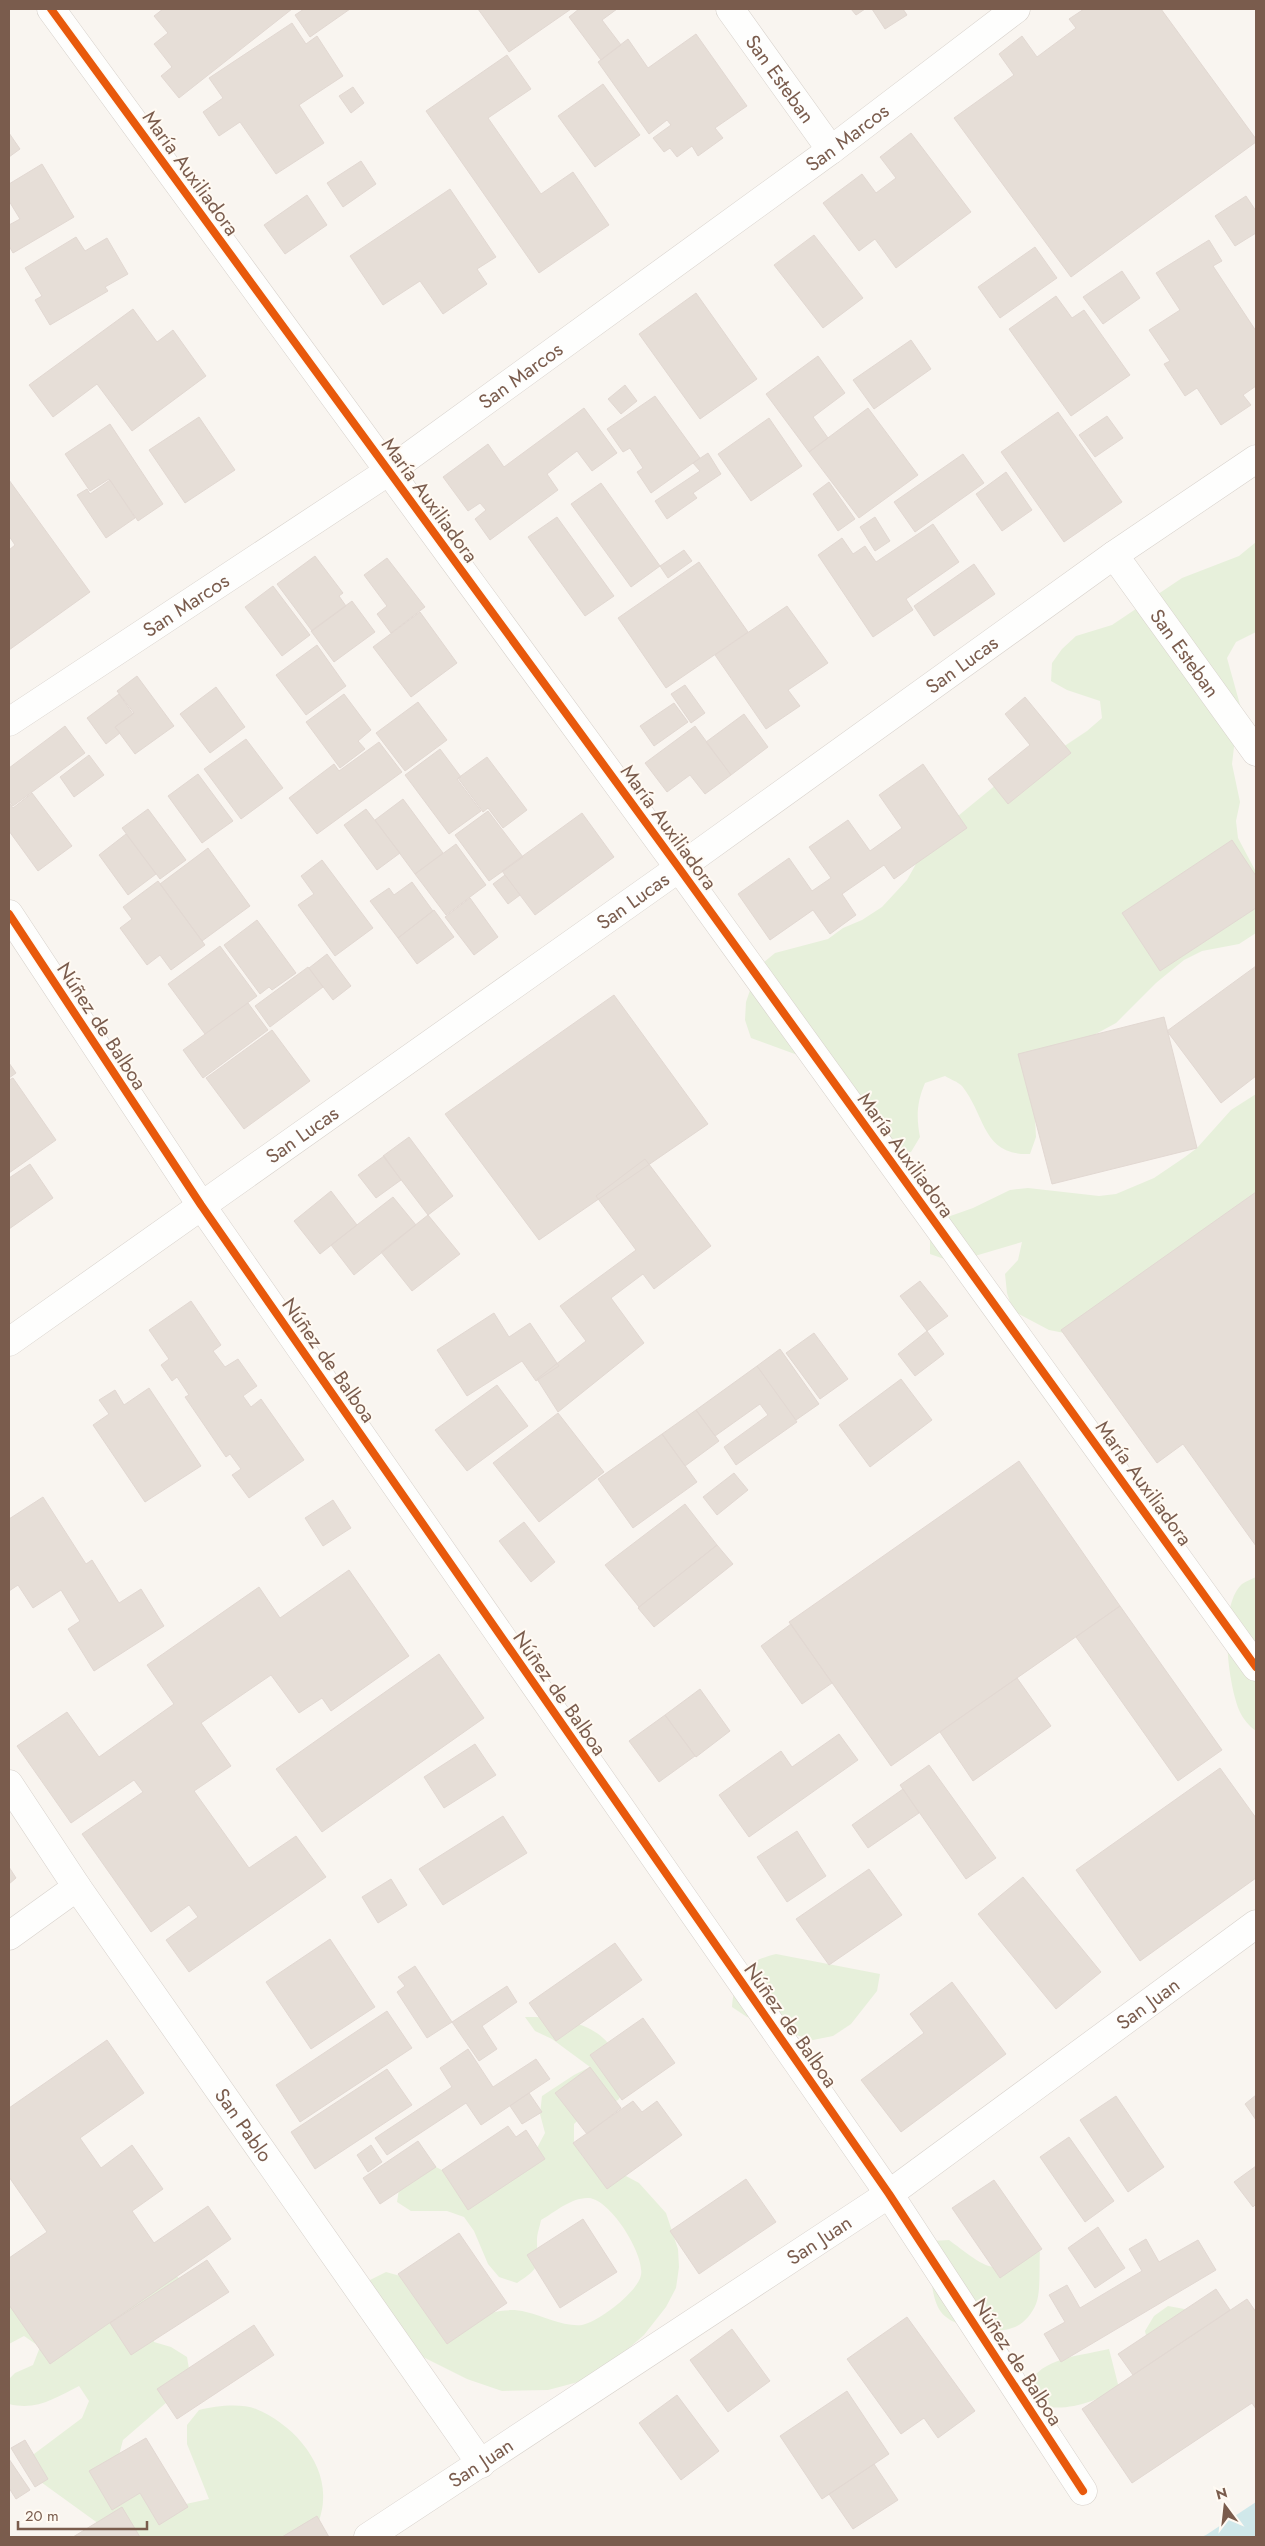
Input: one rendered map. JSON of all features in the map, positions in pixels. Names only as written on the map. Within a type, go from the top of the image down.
[{"type":"street","name":"María Auxiliadora","points":[[51,9],[679,868],[1256,1666]]},
{"type":"street","name":"San Esteban","points":[[730,9],[831,150]]},
{"type":"street","name":"San Marcos","points":[[9,722],[389,472],[831,150],[1016,9]]},
{"type":"street","name":"San Lucas","points":[[9,1342],[200,1205],[679,868],[1114,555],[1256,459]]},
{"type":"street","name":"San Esteban","points":[[1114,555],[1256,752]]},
{"type":"street","name":"Núñez de Balboa","points":[[9,914],[200,1205],[889,2194],[1083,2491]]},
{"type":"street","name":"San Pablo","points":[[9,1784],[77,1887],[481,2464]]},
{"type":"street","points":[[9,1936],[77,1887]]},
{"type":"street","name":"San Juan","points":[[368,2537],[889,2194],[1256,1924]]},
{"type":"green space","points":[[1256,542],[1256,632],[1236,642],[1227,658],[1242,712],[1242,731],[1234,747],[1232,764],[1240,802],[1236,821],[1238,838],[1256,872],[1256,933],[1239,944],[1202,951],[1184,960],[1156,983],[1116,1023],[1083,1041],[1035,1117],[1036,1137],[1030,1154],[1014,1153],[1002,1148],[994,1141],[987,1132],[962,1086],[945,1076],[925,1083],[918,1109],[920,1137],[911,1152],[893,1154],[803,1057],[751,1038],[745,1020],[746,1002],[758,967],[775,953],[828,939],[843,928],[862,920],[882,907],[907,880],[926,846],[958,816],[997,784],[1033,767],[1087,731],[1102,718],[1100,701],[1067,690],[1051,681],[1052,663],[1062,649],[1076,636],[1112,625],[1182,578],[1239,556]]},
{"type":"green space","points":[[1256,1094],[1256,1217],[1085,1337],[1049,1330],[1013,1311],[1007,1293],[1005,1274],[1018,1260],[1022,1242],[968,1258],[947,1260],[930,1254],[930,1237],[939,1220],[973,1208],[1010,1190],[1028,1188],[1099,1196],[1116,1194],[1154,1178],[1197,1148],[1231,1110]]},
{"type":"green space","points":[[1256,1577],[1256,1731],[1246,1722],[1239,1710],[1231,1682],[1227,1645],[1230,1609],[1235,1595],[1242,1584]]},
{"type":"green space","points":[[776,1954],[880,1974],[877,1991],[851,2024],[833,2036],[813,2040],[796,2035],[784,2022],[747,2017],[732,2007],[733,1995],[739,1977],[749,1965]]},
{"type":"green space","points":[[525,2017],[561,2019],[574,2022],[596,2032],[606,2040],[613,2050],[629,2085],[618,2100],[586,2113],[574,2124],[574,2143],[583,2157],[602,2163],[639,2183],[666,2213],[678,2249],[679,2267],[676,2288],[666,2307],[644,2335],[614,2361],[582,2381],[548,2390],[502,2391],[467,2379],[401,2346],[366,2282],[386,2272],[404,2277],[471,2318],[498,2311],[512,2310],[526,2312],[561,2323],[582,2325],[607,2312],[625,2298],[638,2282],[641,2275],[641,2266],[638,2255],[625,2230],[607,2208],[598,2201],[589,2198],[570,2202],[541,2220],[537,2237],[536,2265],[531,2273],[517,2283],[499,2277],[488,2264],[474,2231],[464,2217],[447,2211],[411,2211],[397,2202],[400,2183],[415,2172],[436,2167],[474,2187],[537,2148],[545,2133],[540,2114],[542,2096],[590,2067],[552,2039],[535,2031]]},
{"type":"green space","points":[[949,2240],[973,2258],[992,2267],[1012,2265],[1040,2251],[1038,2299],[1027,2319],[1016,2327],[995,2331],[964,2326],[947,2318],[941,2312],[934,2297],[932,2287],[931,2241]]},
{"type":"green space","points":[[9,2272],[27,2288],[176,2275],[188,2288],[155,2324],[154,2342],[171,2347],[187,2357],[190,2375],[167,2402],[123,2440],[118,2459],[125,2477],[145,2499],[172,2507],[209,2499],[187,2444],[187,2425],[199,2410],[228,2406],[250,2407],[269,2415],[293,2434],[304,2445],[319,2471],[323,2505],[314,2537],[125,2537],[99,2524],[34,2477],[30,2457],[82,2418],[89,2401],[79,2386],[54,2399],[37,2405],[19,2406],[9,2404],[9,2379],[15,2373],[33,2365],[40,2347],[24,2336],[9,2344]]},
{"type":"green space","points":[[1168,2306],[1206,2313],[1208,2331],[1166,2353],[1149,2348],[1145,2331],[1154,2316]]},
{"type":"green space","points":[[1109,2349],[1119,2388],[1093,2401],[1073,2406],[1044,2406],[1026,2398],[1032,2379],[1047,2366],[1067,2358]]},
{"type":"water","points":[[1256,2502],[1256,2537],[1201,2537],[1206,2535]]},
{"type":"building","points":[[163,9],[292,9],[179,98],[161,76],[172,67],[154,44],[168,33],[154,16]]},
{"type":"building","points":[[304,9],[350,9],[310,37],[295,15]]},
{"type":"building","points":[[478,9],[571,9],[509,52]]},
{"type":"building","points":[[579,9],[617,9],[602,20],[621,45],[601,60],[569,17]]},
{"type":"building","points":[[851,9],[865,9],[856,15]]},
{"type":"building","points":[[872,9],[903,9],[907,15],[885,29]]},
{"type":"building","points":[[1084,9],[1161,9],[1256,139],[1256,142],[1071,277],[954,118],[1014,75],[999,54],[1022,36],[1037,57],[1076,28],[1069,19]]},
{"type":"building","points":[[292,23],[306,44],[317,36],[343,76],[299,105],[324,143],[276,174],[240,122],[219,136],[203,112],[223,98],[209,78]]},
{"type":"building","points":[[696,34],[747,106],[715,128],[723,138],[698,156],[692,146],[677,157],[670,148],[664,152],[653,138],[671,125],[667,120],[649,134],[598,62],[628,39],[648,68]]},
{"type":"building","points":[[507,55],[531,89],[488,118],[541,194],[573,172],[609,225],[539,273],[426,111]]},
{"type":"building","points":[[603,84],[640,135],[595,167],[558,116]]},
{"type":"building","points":[[353,87],[364,103],[351,113],[339,96]]},
{"type":"building","points":[[9,133],[20,149],[9,157]]},
{"type":"building","points":[[911,133],[971,212],[896,268],[875,239],[859,251],[823,203],[862,174],[876,193],[896,178],[880,157]]},
{"type":"building","points":[[361,161],[376,184],[343,207],[327,183]]},
{"type":"building","points":[[42,164],[74,217],[13,253],[9,246],[9,225],[20,219],[9,201],[9,184]]},
{"type":"building","points":[[450,189],[496,257],[477,269],[487,284],[443,314],[420,281],[383,305],[350,256]]},
{"type":"building","points":[[307,195],[327,225],[285,254],[264,225]]},
{"type":"building","points":[[1246,196],[1256,211],[1256,233],[1235,246],[1215,216]]},
{"type":"building","points":[[814,235],[863,298],[823,328],[774,265]]},
{"type":"building","points":[[76,237],[85,251],[107,238],[128,274],[105,287],[108,291],[50,325],[35,300],[42,296],[25,268]]},
{"type":"building","points":[[1209,240],[1222,261],[1213,266],[1256,331],[1256,386],[1243,395],[1251,405],[1221,425],[1197,388],[1185,396],[1164,364],[1170,361],[1149,330],[1180,310],[1156,273]]},
{"type":"building","points":[[1035,247],[1057,278],[1000,318],[978,287]]},
{"type":"building","points":[[1122,271],[1140,298],[1103,324],[1083,297]]},
{"type":"building","points":[[696,293],[757,379],[700,419],[639,334]]},
{"type":"building","points":[[1056,296],[1072,318],[1084,310],[1130,375],[1071,416],[1009,329]]},
{"type":"building","points":[[133,309],[157,342],[173,330],[206,376],[132,431],[97,384],[53,417],[29,385]]},
{"type":"building","points":[[911,340],[931,369],[874,409],[853,380]]},
{"type":"building","points":[[818,356],[845,393],[813,417],[828,438],[809,452],[766,394]]},
{"type":"building","points":[[625,385],[637,401],[621,414],[608,399]]},
{"type":"building","points":[[655,396],[700,458],[651,493],[637,472],[643,468],[630,448],[623,452],[607,429]]},
{"type":"building","points":[[584,408],[617,453],[592,471],[577,451],[547,474],[558,490],[490,540],[475,519],[486,510],[480,503],[468,511],[443,477],[488,444],[504,467]]},
{"type":"building","points":[[868,408],[918,475],[859,518],[809,452]]},
{"type":"building","points":[[1058,412],[1122,502],[1064,542],[1001,452]]},
{"type":"building","points":[[1107,416],[1123,438],[1095,457],[1079,435]]},
{"type":"building","points":[[199,417],[235,470],[185,503],[149,450]]},
{"type":"building","points":[[769,418],[802,466],[751,501],[718,454]]},
{"type":"building","points":[[110,424],[163,504],[138,521],[109,479],[90,491],[65,454]]},
{"type":"building","points":[[708,453],[721,474],[693,493],[697,498],[667,519],[655,501],[700,471],[693,463]]},
{"type":"building","points":[[963,454],[984,483],[915,532],[894,502]]},
{"type":"building","points":[[1006,472],[1032,510],[1002,531],[976,494]]},
{"type":"building","points":[[9,480],[90,592],[9,650],[9,550],[15,545],[9,536]]},
{"type":"building","points":[[110,480],[135,518],[106,538],[77,495],[87,489],[90,494]]},
{"type":"building","points":[[829,482],[855,519],[838,531],[813,494]]},
{"type":"building","points":[[601,483],[660,566],[631,587],[571,504]]},
{"type":"building","points":[[557,517],[614,596],[585,616],[528,537]]},
{"type":"building","points":[[875,517],[890,541],[875,551],[860,527]]},
{"type":"building","points":[[933,524],[959,562],[906,599],[913,610],[873,637],[818,555],[842,538],[853,554],[865,546],[876,562]]},
{"type":"building","points":[[684,550],[692,561],[668,578],[660,566]]},
{"type":"building","points":[[315,556],[343,593],[339,596],[346,606],[312,631],[277,584]]},
{"type":"building","points":[[387,558],[425,607],[391,633],[377,614],[387,606],[364,575]]},
{"type":"building","points":[[699,562],[748,632],[666,688],[618,618]]},
{"type":"building","points":[[974,564],[995,594],[934,636],[914,606]]},
{"type":"building","points":[[273,586],[310,635],[282,656],[245,607]]},
{"type":"building","points":[[352,601],[375,632],[334,662],[311,631]]},
{"type":"building","points":[[787,606],[828,663],[788,690],[800,706],[766,729],[715,655]]},
{"type":"building","points":[[420,612],[457,663],[411,697],[373,647]]},
{"type":"building","points":[[317,645],[346,686],[306,715],[276,675]]},
{"type":"building","points":[[137,676],[174,726],[135,754],[115,727],[134,713],[117,691]]},
{"type":"building","points":[[685,685],[705,713],[691,723],[671,694]]},
{"type":"building","points":[[216,687],[245,727],[210,753],[180,714]]},
{"type":"building","points":[[119,694],[133,714],[115,727],[120,733],[106,744],[87,718]]},
{"type":"building","points":[[344,694],[371,730],[358,741],[365,749],[340,768],[306,722]]},
{"type":"building","points":[[1025,697],[1071,753],[1008,804],[988,779],[1030,745],[1005,714]]},
{"type":"building","points":[[418,702],[447,740],[405,771],[376,733]]},
{"type":"building","points":[[674,703],[688,722],[654,746],[640,726]]},
{"type":"building","points":[[744,714],[768,747],[731,775],[706,742]]},
{"type":"building","points":[[65,726],[85,753],[13,806],[9,800],[9,768]]},
{"type":"building","points":[[695,726],[731,775],[705,794],[690,775],[667,792],[645,763]]},
{"type":"building","points":[[246,739],[283,788],[241,819],[204,769]]},
{"type":"building","points":[[379,742],[402,772],[317,834],[289,798],[334,764],[339,771]]},
{"type":"building","points":[[440,749],[461,777],[457,779],[481,811],[449,834],[405,775]]},
{"type":"building","points":[[89,755],[104,775],[74,797],[60,777]]},
{"type":"building","points":[[487,757],[527,810],[503,828],[488,808],[483,812],[458,778]]},
{"type":"building","points":[[923,764],[967,828],[894,879],[884,865],[842,894],[856,915],[830,934],[813,910],[770,940],[738,894],[789,858],[812,891],[831,878],[809,847],[848,820],[870,851],[902,828],[879,795]]},
{"type":"building","points":[[198,774],[233,821],[202,843],[168,796]]},
{"type":"building","points":[[32,793],[72,846],[38,871],[9,831],[9,802],[13,808]]},
{"type":"building","points":[[403,799],[443,853],[415,874],[375,820]]},
{"type":"building","points":[[148,809],[186,860],[160,879],[122,828]]},
{"type":"building","points":[[366,809],[400,853],[377,870],[344,825]]},
{"type":"building","points":[[488,811],[523,857],[489,881],[455,835]]},
{"type":"building","points":[[582,813],[614,857],[535,915],[502,871]]},
{"type":"building","points":[[126,834],[156,874],[128,895],[99,855]]},
{"type":"building","points":[[1232,840],[1256,876],[1256,908],[1160,971],[1122,913]]},
{"type":"building","points":[[456,844],[486,885],[446,915],[415,874]]},
{"type":"building","points":[[208,848],[250,906],[202,941],[160,884]]},
{"type":"building","points":[[322,860],[373,928],[335,956],[298,905],[314,894],[301,876]]},
{"type":"building","points":[[505,875],[520,895],[508,904],[493,884]]},
{"type":"building","points":[[158,881],[205,945],[171,970],[160,955],[147,965],[120,928],[132,919],[123,907]]},
{"type":"building","points":[[412,882],[433,911],[398,938],[370,901],[389,888],[394,895]]},
{"type":"building","points":[[470,898],[498,937],[474,955],[445,917]]},
{"type":"building","points":[[434,910],[454,937],[417,964],[398,938]]},
{"type":"building","points":[[257,920],[296,973],[272,990],[269,987],[260,994],[224,945]]},
{"type":"building","points":[[220,946],[257,996],[205,1034],[168,984]]},
{"type":"building","points":[[327,954],[351,986],[333,1000],[309,968]]},
{"type":"building","points":[[1256,966],[1256,1076],[1221,1103],[1167,1031]]},
{"type":"building","points":[[308,967],[323,987],[270,1027],[255,1006]]},
{"type":"building","points":[[614,995],[708,1124],[539,1240],[445,1114]]},
{"type":"building","points":[[248,1003],[268,1030],[203,1078],[183,1050]]},
{"type":"building","points":[[1164,1017],[1197,1148],[1052,1184],[1018,1054]]},
{"type":"building","points":[[272,1030],[310,1081],[244,1129],[206,1078]]},
{"type":"building","points":[[9,1063],[16,1073],[9,1078]]},
{"type":"building","points":[[13,1078],[56,1140],[9,1173],[9,1080]]},
{"type":"building","points":[[409,1137],[453,1196],[428,1215],[383,1156]]},
{"type":"building","points":[[384,1156],[401,1180],[376,1198],[358,1175]]},
{"type":"building","points":[[645,1159],[711,1246],[654,1289],[643,1274],[611,1298],[644,1343],[558,1412],[537,1379],[586,1341],[560,1306],[636,1250],[596,1196]]},
{"type":"building","points":[[30,1164],[53,1198],[9,1229],[9,1178]]},
{"type":"building","points":[[331,1191],[357,1225],[320,1254],[294,1221]]},
{"type":"building","points":[[1256,1192],[1256,1546],[1183,1444],[1157,1463],[1061,1330]]},
{"type":"building","points":[[393,1197],[416,1225],[354,1275],[331,1245]]},
{"type":"building","points":[[428,1215],[460,1254],[412,1291],[381,1252]]},
{"type":"building","points":[[920,1281],[948,1316],[927,1331],[900,1296]]},
{"type":"building","points":[[191,1301],[221,1345],[213,1351],[225,1367],[238,1359],[257,1386],[243,1396],[251,1407],[261,1399],[304,1460],[249,1498],[232,1475],[241,1469],[230,1454],[226,1457],[185,1397],[189,1395],[177,1377],[172,1381],[161,1365],[169,1359],[149,1330]]},
{"type":"building","points":[[494,1313],[509,1337],[530,1323],[559,1366],[536,1381],[522,1361],[467,1396],[437,1350]]},
{"type":"building","points":[[927,1331],[944,1354],[915,1376],[898,1354]]},
{"type":"building","points":[[814,1333],[848,1379],[820,1399],[786,1353]]},
{"type":"building","points":[[780,1349],[819,1404],[796,1420],[757,1366]]},
{"type":"building","points":[[757,1366],[797,1422],[736,1465],[724,1447],[768,1415],[760,1404],[715,1436],[696,1410]]},
{"type":"building","points":[[901,1379],[932,1420],[870,1467],[839,1425]]},
{"type":"building","points":[[497,1385],[528,1426],[467,1471],[435,1430]]},
{"type":"building","points":[[149,1388],[201,1466],[145,1502],[93,1425],[109,1414],[99,1400],[115,1390],[124,1405]]},
{"type":"building","points":[[696,1410],[719,1441],[685,1466],[662,1434]]},
{"type":"building","points":[[558,1413],[604,1472],[539,1522],[493,1463]]},
{"type":"building","points":[[662,1434],[697,1482],[633,1528],[598,1479]]},
{"type":"building","points":[[1019,1461],[1120,1606],[891,1766],[789,1622]]},
{"type":"building","points":[[734,1473],[748,1490],[717,1515],[703,1497]]},
{"type":"building","points":[[43,1497],[86,1564],[92,1560],[119,1603],[141,1589],[164,1626],[94,1671],[68,1629],[80,1621],[61,1590],[33,1608],[18,1585],[9,1591],[9,1519]]},
{"type":"building","points":[[333,1500],[351,1528],[323,1546],[305,1518]]},
{"type":"building","points":[[685,1504],[717,1545],[639,1607],[605,1565]]},
{"type":"building","points":[[524,1522],[555,1562],[531,1582],[499,1541]]},
{"type":"building","points":[[717,1545],[733,1564],[654,1627],[638,1608]]},
{"type":"building","points":[[349,1570],[409,1656],[331,1711],[322,1698],[299,1713],[271,1675],[201,1723],[231,1766],[194,1791],[249,1868],[296,1836],[326,1877],[189,1972],[166,1940],[198,1917],[189,1905],[151,1932],[82,1834],[143,1792],[134,1780],[71,1823],[17,1746],[67,1712],[99,1757],[174,1704],[147,1665],[259,1587],[280,1618]]},
{"type":"building","points":[[1120,1606],[1222,1750],[1178,1781],[1076,1637]]},
{"type":"building","points":[[791,1624],[832,1683],[802,1704],[761,1646]]},
{"type":"building","points":[[439,1654],[484,1718],[322,1832],[276,1769]]},
{"type":"building","points":[[1017,1678],[1051,1726],[973,1781],[940,1732]]},
{"type":"building","points":[[700,1689],[730,1731],[696,1757],[665,1715]]},
{"type":"building","points":[[665,1715],[695,1756],[659,1782],[629,1741]]},
{"type":"building","points":[[839,1734],[858,1760],[749,1837],[719,1795],[781,1751],[792,1767]]},
{"type":"building","points":[[475,1744],[496,1775],[444,1808],[424,1777]]},
{"type":"building","points":[[929,1765],[996,1858],[966,1879],[900,1785]]},
{"type":"building","points":[[1220,1768],[1256,1818],[1256,1878],[1140,1961],[1076,1870]]},
{"type":"building","points":[[903,1789],[919,1813],[868,1848],[852,1825]]},
{"type":"building","points":[[503,1816],[527,1853],[443,1905],[419,1869]]},
{"type":"building","points":[[797,1831],[826,1876],[787,1902],[757,1857]]},
{"type":"building","points":[[9,1867],[16,1878],[9,1884]]},
{"type":"building","points":[[869,1869],[902,1915],[829,1965],[796,1919]]},
{"type":"building","points":[[1023,1877],[1101,1972],[1056,2009],[978,1914]]},
{"type":"building","points":[[391,1879],[407,1905],[378,1923],[362,1897]]},
{"type":"building","points":[[330,1939],[375,2007],[311,2049],[266,1982]]},
{"type":"building","points":[[615,1943],[642,1980],[556,2041],[529,2003]]},
{"type":"building","points":[[415,1966],[452,2022],[427,2038],[397,1992],[405,1986],[398,1977]]},
{"type":"building","points":[[952,1982],[1006,2054],[901,2132],[861,2080],[924,2033],[910,2014]]},
{"type":"building","points":[[507,1986],[517,2002],[482,2026],[497,2049],[479,2061],[452,2022]]},
{"type":"building","points":[[387,2011],[412,2048],[300,2122],[276,2085]]},
{"type":"building","points":[[643,2018],[675,2063],[622,2100],[590,2055]]},
{"type":"building","points":[[107,2040],[144,2093],[80,2138],[101,2168],[132,2145],[163,2189],[132,2211],[154,2243],[208,2206],[231,2239],[50,2364],[9,2305],[9,2258],[47,2232],[9,2177],[9,2108]]},
{"type":"building","points":[[468,2049],[493,2087],[536,2059],[550,2079],[481,2125],[466,2103],[387,2155],[375,2138],[452,2087],[440,2068]]},
{"type":"building","points":[[590,2067],[621,2108],[587,2134],[555,2093]]},
{"type":"building","points":[[387,2069],[412,2105],[315,2169],[291,2132]]},
{"type":"building","points":[[529,2093],[542,2112],[522,2124],[510,2106]]},
{"type":"building","points":[[1256,2095],[1256,2120],[1245,2104]]},
{"type":"building","points":[[1116,2096],[1164,2167],[1128,2192],[1080,2120]]},
{"type":"building","points":[[633,2101],[642,2112],[657,2101],[682,2135],[607,2189],[573,2143]]},
{"type":"building","points":[[508,2126],[516,2137],[526,2130],[545,2159],[468,2210],[442,2170]]},
{"type":"building","points":[[1069,2137],[1114,2201],[1085,2222],[1040,2157]]},
{"type":"building","points":[[418,2141],[436,2167],[380,2204],[363,2178]]},
{"type":"building","points":[[371,2145],[382,2162],[368,2172],[357,2155]]},
{"type":"building","points":[[1256,2166],[1256,2204],[1253,2207],[1234,2182]]},
{"type":"building","points":[[746,2179],[776,2222],[699,2274],[670,2231]]},
{"type":"building","points":[[994,2180],[1042,2249],[1000,2278],[952,2208]]},
{"type":"building","points":[[583,2219],[617,2272],[560,2308],[527,2255]]},
{"type":"building","points":[[1098,2227],[1125,2268],[1095,2288],[1068,2248]]},
{"type":"building","points":[[459,2233],[507,2303],[447,2344],[398,2274]]},
{"type":"building","points":[[1146,2239],[1159,2262],[1198,2240],[1216,2270],[1061,2362],[1044,2334],[1065,2322],[1049,2295],[1067,2285],[1080,2308],[1142,2271],[1129,2249]]},
{"type":"building","points":[[207,2260],[229,2292],[131,2355],[110,2323]]},
{"type":"building","points":[[1216,2289],[1230,2310],[1133,2375],[1118,2354]]},
{"type":"building","points":[[1247,2299],[1256,2312],[1256,2409],[1252,2403],[1132,2483],[1082,2409]]},
{"type":"building","points":[[907,2317],[975,2411],[938,2438],[924,2418],[901,2434],[847,2359]]},
{"type":"building","points":[[254,2325],[274,2355],[177,2419],[157,2389]]},
{"type":"building","points":[[732,2329],[770,2381],[728,2412],[690,2360]]},
{"type":"building","points":[[847,2391],[889,2454],[822,2499],[780,2436]]},
{"type":"building","points":[[677,2395],[719,2451],[681,2480],[639,2423]]},
{"type":"building","points":[[146,2438],[188,2507],[159,2525],[140,2493],[112,2510],[89,2471]]},
{"type":"building","points":[[25,2440],[48,2479],[35,2487],[11,2448]]},
{"type":"building","points":[[9,2459],[30,2490],[16,2499],[9,2488]]},
{"type":"building","points":[[874,2464],[898,2500],[853,2529],[829,2494]]},
{"type":"building","points":[[122,2507],[140,2537],[73,2537]]},
{"type":"building","points":[[317,2516],[329,2537],[282,2537]]},
{"type":"cycle path","points":[[51,9],[679,868],[1256,1667]]},
{"type":"cycle path","points":[[9,914],[201,1205],[889,2194],[1083,2491]]}]
